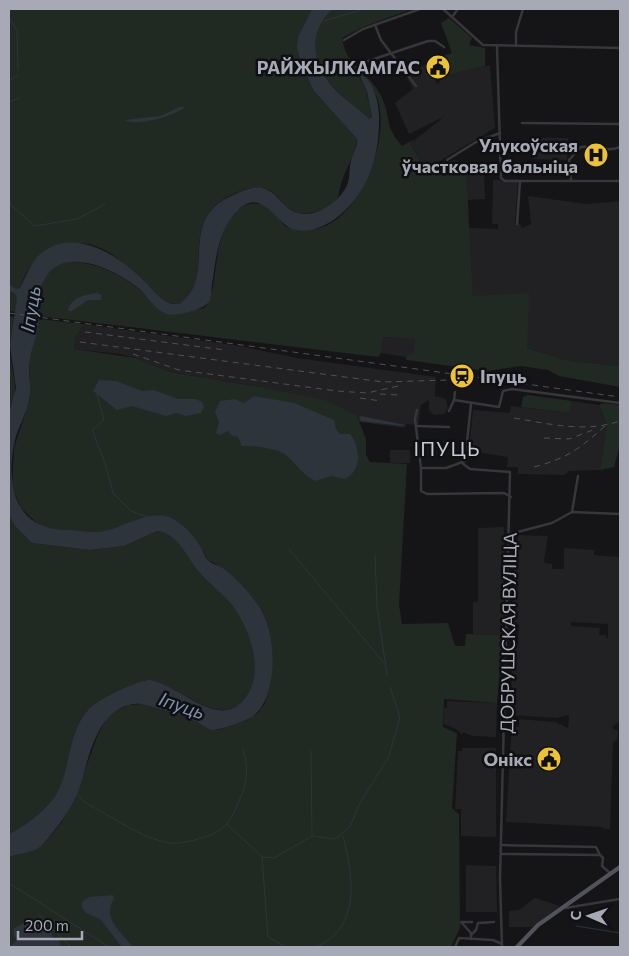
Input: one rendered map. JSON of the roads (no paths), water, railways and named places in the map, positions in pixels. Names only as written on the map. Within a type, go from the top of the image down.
[{"type":"main road","points":[[517,947],[527,934],[620,867]]},
{"type":"street","points":[[344,40],[362,29],[420,9]]},
{"type":"street","points":[[443,9],[481,44],[497,47],[620,48]]},
{"type":"street","points":[[452,17],[458,9]]},
{"type":"street","points":[[516,47],[516,38],[523,9]]},
{"type":"street","points":[[375,25],[381,40],[416,86]]},
{"type":"street","points":[[358,67],[365,62],[428,41],[435,41],[444,47]]},
{"type":"street","points":[[497,47],[501,178],[505,181],[620,181]]},
{"type":"street","points":[[522,123],[620,124]]},
{"type":"street","points":[[447,160],[476,142],[500,133]]},
{"type":"street","points":[[571,181],[569,162],[581,147],[596,147],[605,150],[620,147]]},
{"type":"street","points":[[518,224],[520,181]]},
{"type":"street","points":[[454,400],[498,407],[503,391],[512,390],[620,403]]},
{"type":"street","points":[[449,411],[454,400],[454,392]]},
{"type":"street","points":[[421,468],[446,468],[462,463],[467,456],[471,404]]},
{"type":"street","points":[[417,410],[416,426],[421,468],[421,491],[427,494],[504,493],[511,496]]},
{"type":"street","points":[[416,426],[449,427]]},
{"type":"street","name":"ДОБРУШСКАЯ ВУЛІЦА","points":[[462,463],[470,468],[510,472],[511,496],[501,854],[502,946]]},
{"type":"street","points":[[572,512],[578,476]]},
{"type":"street","points":[[510,534],[552,523],[572,512],[620,513]]},
{"type":"street","points":[[502,845],[596,847],[603,858],[602,866],[611,874]]},
{"type":"street","points":[[501,854],[600,855]]},
{"type":"street","points":[[561,908],[620,899]]},
{"type":"street","points":[[471,939],[471,935],[461,922],[472,922]]},
{"type":"street","points":[[471,935],[476,930],[478,923],[494,922]]},
{"type":"street","points":[[455,947],[458,938],[493,940],[495,945],[502,946]]},
{"type":"water","points":[[312,9],[333,9],[318,31],[316,42],[316,54],[325,76],[342,96],[369,119],[372,117],[367,92],[359,74],[364,76],[374,92],[378,105],[379,131],[374,160],[370,174],[356,198],[335,219],[321,227],[307,231],[289,227],[263,205],[248,203],[239,209],[227,224],[220,241],[210,301],[203,307],[184,313],[172,315],[162,312],[137,287],[102,267],[89,263],[75,262],[63,263],[52,269],[40,290],[38,325],[29,370],[29,401],[16,435],[12,456],[11,472],[17,501],[25,513],[35,522],[49,528],[98,532],[116,528],[142,518],[159,515],[167,516],[186,528],[198,542],[207,559],[234,577],[248,592],[266,619],[272,649],[271,681],[267,696],[261,708],[252,717],[221,729],[213,730],[187,718],[141,704],[124,706],[119,709],[110,716],[97,735],[78,792],[60,823],[37,849],[9,857],[9,834],[37,815],[56,795],[63,779],[74,734],[84,714],[92,706],[103,698],[150,680],[171,688],[206,707],[228,710],[238,705],[247,695],[253,682],[255,669],[250,641],[239,615],[232,605],[199,572],[182,547],[165,533],[157,531],[124,546],[90,550],[32,543],[15,526],[9,516],[9,414],[16,388],[10,346],[17,298],[15,293],[9,291],[9,284],[16,289],[20,288],[34,260],[50,247],[64,243],[78,243],[92,246],[120,260],[163,300],[179,304],[190,293],[196,279],[201,235],[205,220],[214,208],[229,197],[241,191],[262,188],[272,192],[290,210],[303,214],[319,211],[340,196],[348,183],[350,164],[357,139],[313,90],[300,59],[297,47],[298,37]]},
{"type":"water","points":[[180,107],[185,107],[156,120],[130,122],[124,120],[160,116]]},
{"type":"water","points":[[97,293],[102,295],[101,300],[88,300],[72,311],[68,311],[75,300]]},
{"type":"water","points":[[99,380],[116,381],[142,391],[154,390],[178,399],[196,399],[202,402],[204,407],[201,413],[186,416],[177,413],[166,416],[132,406],[117,410],[93,391]]},
{"type":"water","points":[[254,396],[294,403],[334,420],[336,429],[340,434],[350,434],[356,445],[358,452],[357,465],[351,475],[345,479],[332,476],[315,481],[282,453],[265,448],[242,446],[238,437],[232,436],[228,431],[220,435],[216,433],[219,422],[215,412],[220,401],[235,399],[244,403]]},
{"type":"water","points":[[361,416],[405,425],[361,421],[359,418]]},
{"type":"water","points":[[113,895],[114,899],[110,912],[111,918],[133,947],[122,947],[100,919],[86,913],[82,908],[82,902],[89,897]]},
{"type":"water","points":[[29,921],[33,926],[43,923],[45,930],[50,930],[53,938],[59,938],[60,945],[67,947],[9,947],[17,940],[13,934],[14,928]]},
{"type":"waterway","points":[[324,21],[364,9]]},
{"type":"waterway","points":[[9,17],[17,31],[18,69]]},
{"type":"waterway","points":[[9,81],[18,75]]},
{"type":"waterway","points":[[9,102],[19,98]]},
{"type":"waterway","points":[[9,198],[11,205],[9,206]]},
{"type":"waterway","points":[[11,205],[35,226],[77,219],[105,204]]},
{"type":"waterway","points":[[96,391],[104,420],[92,430],[105,463],[113,493],[131,511],[148,517]]},
{"type":"waterway","points":[[289,549],[384,663]]},
{"type":"waterway","points":[[375,556],[377,606],[387,675]]},
{"type":"waterway","points":[[312,836],[335,839],[350,827],[360,803],[389,756],[400,717],[390,687]]},
{"type":"waterway","points":[[77,794],[84,802],[148,836],[170,843],[194,840],[213,834],[223,828],[233,814],[246,779],[243,749]]},
{"type":"waterway","points":[[262,857],[274,858],[312,836],[311,751]]},
{"type":"waterway","points":[[227,824],[262,857],[268,937],[286,947]]},
{"type":"waterway","points":[[316,947],[331,938],[341,927],[351,899],[347,851],[343,836]]},
{"type":"waterway","points":[[9,883],[109,947]]},
{"type":"waterway","points":[[38,914],[71,947]]},
{"type":"waterway","points":[[576,926],[620,933]]},
{"type":"railway","points":[[9,313],[620,397]]},
{"type":"railway","points":[[85,332],[225,350]]},
{"type":"railway","points":[[80,342],[383,382],[449,380]]},
{"type":"railway","points":[[133,354],[179,370],[337,391],[367,393],[398,386]]},
{"type":"railway","points":[[380,394],[398,395]]},
{"type":"railway","points":[[360,398],[381,401]]},
{"type":"railway","points":[[514,418],[554,425],[581,427],[607,425],[620,421]]},
{"type":"railway","points":[[534,467],[556,460],[572,452],[605,426]]},
{"type":"railway","points":[[544,438],[569,439],[593,430]]},
{"type":"place","name":"РАЙЖЫЛКАМГАС","points":[[438,67]]},
{"type":"place","name":"Улукоўская ўчастковая бальніца","points":[[596,155]]},
{"type":"place","name":"Іпуць","points":[[462,376]]},
{"type":"place","name":"Онікс","points":[[549,759]]},
{"type":"district","name":"ІПУЦЬ","points":[[447,448]]}]
